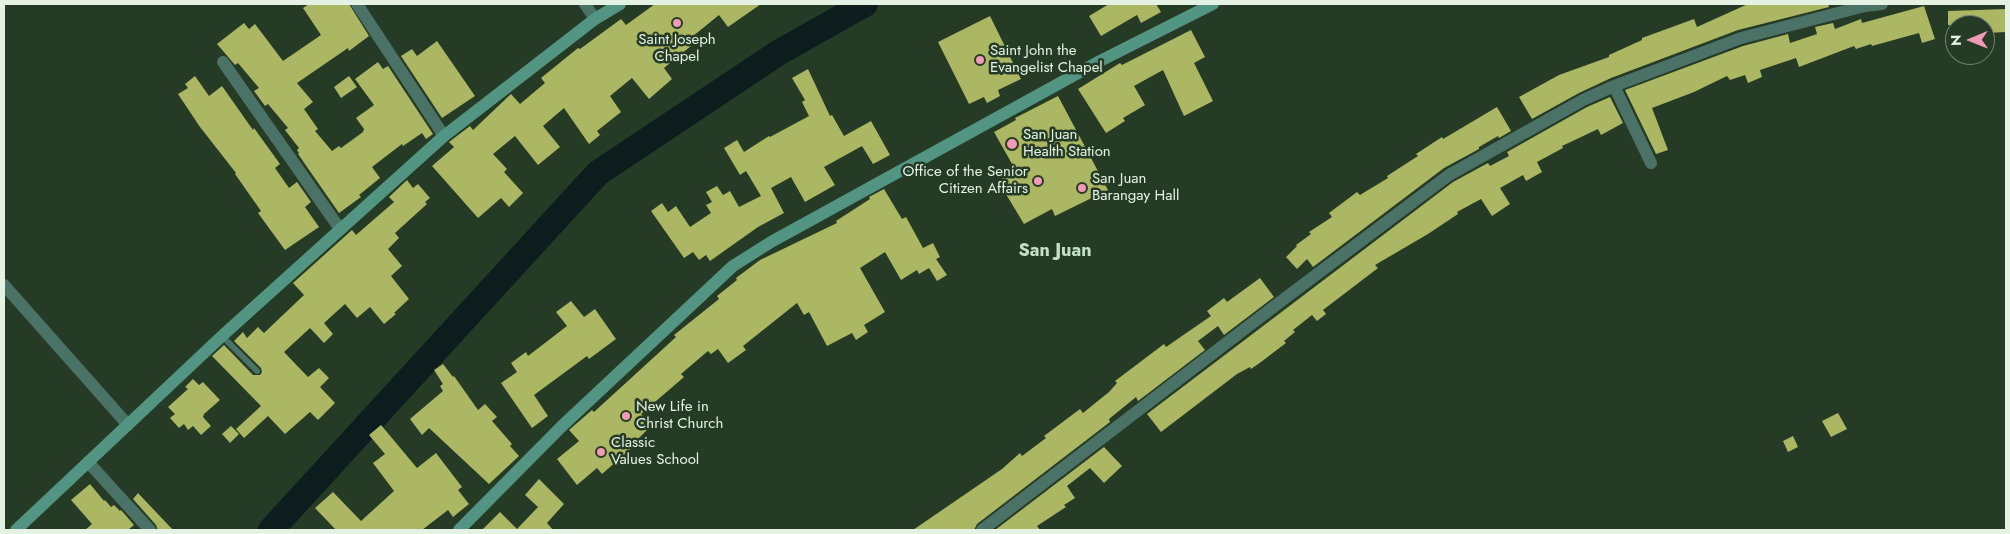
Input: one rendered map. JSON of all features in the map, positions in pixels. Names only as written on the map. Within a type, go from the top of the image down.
[{"type":"main road","points":[[16,530],[222,336],[444,136],[595,19],[620,4]]},
{"type":"main road","points":[[459,530],[562,426],[733,266],[771,242],[1100,61],[1213,4]]},
{"type":"street","points":[[357,4],[444,136]]},
{"type":"street","points":[[585,4],[595,19]]},
{"type":"street","points":[[982,530],[1264,313],[1449,175],[1583,100],[1614,86],[1741,38],[1865,6],[1882,4]]},
{"type":"street","points":[[223,62],[340,229]]},
{"type":"street","points":[[1614,86],[1651,163]]},
{"type":"street","points":[[4,285],[128,425]]},
{"type":"street","points":[[88,462],[150,530]]},
{"type":"lane","points":[[222,336],[257,371]]},
{"type":"building","points":[[309,4],[349,4],[369,36],[349,51],[348,48],[297,83],[313,102],[304,109],[318,129],[315,131],[332,151],[339,146],[341,148],[363,132],[364,129],[356,118],[374,105],[355,79],[378,62],[383,69],[388,66],[433,134],[426,139],[422,133],[403,146],[402,144],[372,167],[380,178],[359,195],[361,197],[339,213],[298,154],[297,150],[299,148],[285,130],[288,128],[268,104],[265,106],[254,91],[259,88],[238,63],[235,65],[217,44],[244,23],[249,29],[255,24],[283,61],[321,35],[303,8]]},
{"type":"building","points":[[655,4],[761,4],[728,27],[719,15],[687,41],[691,46],[664,68],[672,79],[649,99],[632,78],[610,96],[621,112],[597,131],[600,135],[589,144],[564,108],[543,126],[560,147],[538,165],[515,136],[493,154],[507,169],[504,172],[523,193],[509,207],[501,198],[478,218],[432,166],[454,147],[449,142],[470,126],[473,130],[511,94],[520,104],[545,83],[541,78],[578,48],[580,49],[621,19],[626,25]]},
{"type":"building","points":[[1109,4],[1156,4],[1161,12],[1141,23],[1137,15],[1101,36],[1089,16]]},
{"type":"building","points":[[1748,4],[1828,4],[1829,7],[1738,30],[1611,78],[1532,119],[1519,97],[1559,75],[1609,57],[1609,55],[1642,40],[1642,38],[1694,19],[1697,27]]},
{"type":"building","points":[[1924,6],[1935,39],[1922,43],[1919,33],[1872,46],[1871,44],[1856,49],[1854,46],[1799,67],[1796,58],[1760,70],[1762,77],[1748,83],[1745,75],[1730,80],[1727,76],[1694,92],[1652,108],[1668,150],[1656,154],[1625,90],[1743,46],[1788,34],[1790,43],[1817,34],[1815,27],[1833,23],[1835,29],[1861,19],[1862,23]]},
{"type":"building","points":[[2006,9],[2006,32],[1995,33],[1995,15],[1948,15],[1948,11]]},
{"type":"building","name":"Saint John the Evangelist Chapel","points":[[990,16],[1021,79],[998,90],[1000,96],[987,103],[984,97],[969,104],[938,42]]},
{"type":"building","points":[[1191,30],[1205,57],[1194,63],[1213,101],[1184,116],[1163,70],[1134,86],[1145,105],[1123,118],[1125,121],[1106,133],[1078,89],[1120,63],[1122,65]]},
{"type":"building","points":[[437,41],[475,96],[442,118],[401,56],[412,49],[417,56]]},
{"type":"building","points":[[808,69],[830,116],[832,115],[844,136],[871,121],[890,155],[873,164],[862,146],[824,167],[835,185],[805,202],[791,177],[771,188],[784,213],[758,227],[710,261],[706,255],[699,260],[693,252],[684,258],[651,211],[662,203],[668,212],[676,206],[690,227],[711,213],[706,205],[712,202],[706,192],[717,186],[723,195],[730,191],[739,207],[761,196],[746,171],[740,175],[724,148],[737,140],[744,152],[769,136],[809,116],[802,102],[805,100],[792,78]]},
{"type":"building","points":[[195,76],[209,96],[222,86],[280,164],[275,168],[289,188],[297,182],[311,202],[305,207],[319,227],[285,250],[258,213],[261,211],[236,173],[200,127],[178,94],[188,88],[185,84]]},
{"type":"building","points":[[349,76],[357,87],[341,98],[334,87]]},
{"type":"building","points":[[1058,96],[1108,190],[1055,216],[1052,209],[1024,224],[998,181],[1016,171],[994,132],[1016,120],[1015,118]]},
{"type":"building","points":[[1610,97],[1623,123],[1601,135],[1598,129],[1562,146],[1563,148],[1537,162],[1542,172],[1526,181],[1523,175],[1500,188],[1510,204],[1492,216],[1481,199],[1457,212],[1458,214],[1428,234],[1375,265],[1378,268],[1323,310],[1326,314],[1317,321],[1312,315],[1293,330],[1295,332],[1284,341],[1286,343],[1251,369],[1250,367],[1237,374],[1161,432],[1147,414],[1453,182],[1488,163],[1490,166],[1509,156],[1507,152],[1587,107]]},
{"type":"building","points":[[1497,107],[1511,131],[1499,138],[1498,136],[1444,168],[1313,267],[1307,259],[1297,269],[1286,257],[1296,245],[1311,234],[1309,232],[1332,217],[1329,213],[1357,192],[1360,195],[1388,178],[1387,176],[1418,156],[1416,154],[1442,137],[1443,139]]},
{"type":"building","points":[[407,180],[413,188],[418,184],[430,198],[425,202],[427,204],[395,233],[399,238],[388,249],[402,266],[391,276],[409,299],[384,324],[370,307],[357,318],[345,304],[324,323],[333,334],[324,343],[310,328],[284,352],[308,377],[319,368],[329,378],[320,387],[335,403],[318,420],[310,412],[285,434],[268,416],[244,438],[236,429],[261,406],[212,356],[224,345],[253,375],[260,375],[262,372],[261,368],[234,341],[243,332],[247,338],[258,327],[264,333],[304,295],[293,283],[352,230],[356,235],[394,202],[389,197]]},
{"type":"building","points":[[884,189],[902,219],[906,217],[923,248],[933,243],[940,257],[936,259],[947,275],[937,281],[929,268],[919,274],[917,270],[901,280],[885,252],[860,268],[885,312],[864,325],[868,332],[856,340],[852,333],[827,346],[809,312],[804,315],[797,303],[743,346],[746,350],[728,363],[718,349],[711,354],[708,351],[681,374],[684,377],[641,414],[652,425],[632,445],[633,447],[602,474],[597,468],[577,485],[557,459],[579,441],[569,430],[592,410],[594,412],[676,337],[674,335],[719,299],[717,296],[737,280],[736,278],[760,260],[837,223],[836,221],[870,199],[869,197]]},
{"type":"building","points":[[1260,278],[1274,297],[1224,335],[1218,326],[1198,341],[1205,350],[1138,401],[1136,397],[1109,419],[1110,422],[977,524],[974,530],[913,530],[1002,469],[1020,453],[1022,456],[1046,438],[1044,436],[1080,409],[1083,413],[1109,392],[1117,383],[1115,381],[1164,344],[1166,347],[1211,316],[1207,311],[1224,298],[1227,302]]},
{"type":"building","points":[[571,301],[584,317],[595,309],[616,339],[589,359],[587,356],[534,395],[548,416],[532,428],[501,383],[517,372],[511,363],[526,352],[528,356],[567,326],[556,312]]},
{"type":"building","points":[[443,364],[478,410],[485,404],[497,417],[492,421],[512,444],[510,446],[519,456],[489,484],[429,428],[422,435],[410,419],[443,391],[440,386],[443,384],[434,370]]},
{"type":"building","points":[[193,379],[199,385],[203,382],[220,400],[204,414],[203,417],[211,426],[201,435],[193,426],[188,430],[184,424],[179,428],[170,418],[175,414],[168,407],[188,389],[185,387]]},
{"type":"building","points":[[1838,413],[1847,429],[1831,437],[1822,421]]},
{"type":"building","points":[[381,425],[417,468],[436,453],[462,487],[458,490],[469,504],[453,517],[448,510],[422,530],[336,530],[315,508],[333,492],[361,521],[394,491],[373,463],[385,454],[369,435]]},
{"type":"building","points":[[231,426],[239,434],[230,443],[222,434]]},
{"type":"building","points":[[1793,436],[1798,447],[1788,452],[1783,441]]},
{"type":"building","points":[[1104,447],[1122,466],[1104,483],[1090,468],[1067,486],[1075,498],[1064,505],[1066,507],[1037,526],[1040,530],[995,530]]},
{"type":"building","points":[[539,479],[564,504],[547,523],[553,530],[482,530],[500,512],[517,529],[538,507],[525,495]]},
{"type":"building","points":[[90,484],[104,501],[111,507],[114,505],[121,510],[134,525],[128,530],[85,530],[92,524],[71,500]]},
{"type":"building","points":[[138,493],[173,530],[158,530],[156,525],[133,499]]},
{"type":"waterway","points":[[271,530],[598,173],[778,53],[865,4]]},
{"type":"place","name":"Saint Joseph Chapel","points":[[677,23]]},
{"type":"place","name":"Saint John the Evangelist Chapel","points":[[980,60]]},
{"type":"place","name":"San Juan Health Station","points":[[1012,144]]},
{"type":"place","name":"Office of the Senior Citizen Affairs","points":[[1038,181]]},
{"type":"place","name":"San Juan Barangay Hall","points":[[1082,188]]},
{"type":"place","name":"New Life in Christ Church","points":[[626,416]]},
{"type":"place","name":"Classic Values School","points":[[601,452]]},
{"type":"district","name":"San Juan","points":[[1055,252]]}]
